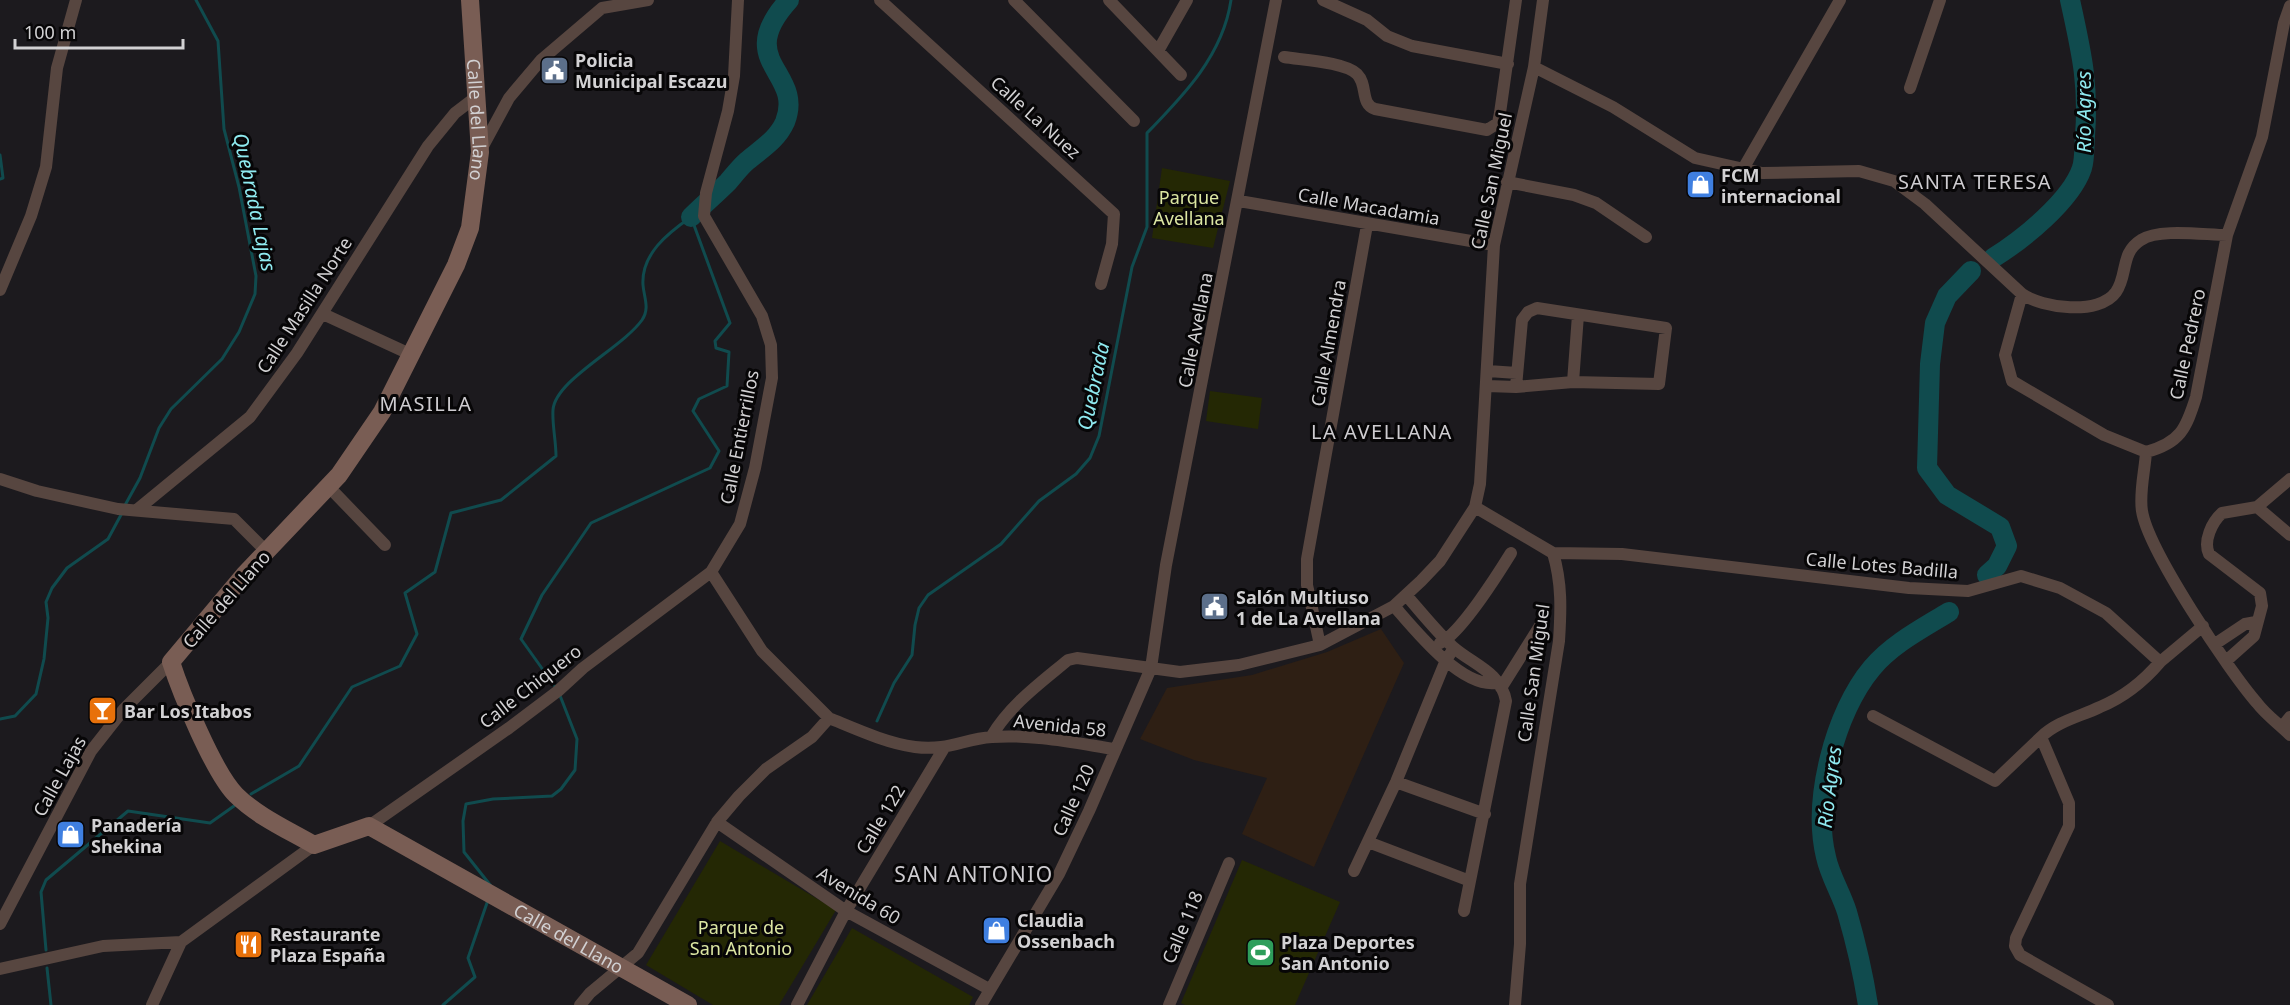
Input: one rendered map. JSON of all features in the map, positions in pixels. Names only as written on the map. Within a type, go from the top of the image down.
[{"type":"main road","name":"Calle del Llano","points":[[314,845],[256,810],[235,794],[217,766],[184,698],[171,662],[328,486],[382,412],[456,265],[470,228],[480,152],[470,0]]},
{"type":"main road","name":"Calle del Llano","points":[[369,826],[688,1005]]},
{"type":"main road","points":[[314,845],[369,826]]},
{"type":"street","points":[[0,290],[31,216],[46,167],[57,68],[76,0]]},
{"type":"street","points":[[480,152],[509,98],[541,60],[602,8],[648,0]]},
{"type":"street","name":"Calle Entierrillos","points":[[711,572],[740,524],[755,468],[772,378],[771,345],[762,316],[704,216],[706,193],[729,111],[734,76],[738,0]]},
{"type":"street","name":"Calle La Nuez","points":[[880,0],[1114,214],[1112,244],[1101,284]]},
{"type":"street","points":[[1014,0],[1134,121]]},
{"type":"street","points":[[1109,0],[1181,75]]},
{"type":"street","points":[[1158,51],[1187,0]]},
{"type":"street","name":"Calle Avellana","points":[[1151,668],[1166,565],[1239,201],[1276,0]]},
{"type":"street","points":[[1323,0],[1367,20],[1388,36],[1412,46],[1508,64]]},
{"type":"street","points":[[1284,57],[1343,67],[1356,73],[1364,85],[1369,107],[1487,130],[1498,123],[1516,0]]},
{"type":"street","name":"Calle San Miguel","points":[[1475,507],[1480,484],[1481,431],[1487,386],[1494,245],[1534,67],[1543,0]]},
{"type":"street","points":[[1743,169],[1840,0]]},
{"type":"street","points":[[1910,88],[1940,0]]},
{"type":"street","name":"Calle Pedrero","points":[[2146,452],[2165,447],[2180,435],[2189,419],[2196,397],[2227,235],[2262,137],[2284,23],[2290,6]]},
{"type":"street","points":[[1534,67],[1613,107],[1695,158],[1762,173],[1859,171],[1894,181],[1925,204],[2022,294],[2034,302],[2051,307],[2073,308],[2102,303],[2116,292],[2126,255],[2143,238],[2173,234],[2227,235]]},
{"type":"street","name":"Calle Masilla Norte","points":[[138,509],[250,417],[322,314],[428,146],[455,113],[476,97]]},
{"type":"street","points":[[1507,182],[1575,195],[1596,203],[1646,237]]},
{"type":"street","name":"Calle Macadamia","points":[[1239,201],[1367,225],[1494,245]]},
{"type":"street","name":"Calle Almendra","points":[[1320,645],[1307,585],[1307,559],[1367,225]]},
{"type":"street","points":[[2022,294],[2006,355],[2012,381],[2104,435],[2146,452],[2141,509],[2146,526],[2203,626],[2256,703],[2286,731],[2290,717]]},
{"type":"street","points":[[1487,386],[1516,387],[1572,382],[1659,384],[1666,328],[1537,308],[1528,312],[1522,320],[1516,387]]},
{"type":"street","points":[[322,314],[412,355]]},
{"type":"street","points":[[1572,382],[1578,315]]},
{"type":"street","points":[[1488,371],[1517,373]]},
{"type":"street","points":[[0,479],[82,503],[118,509],[234,519],[267,552]]},
{"type":"street","points":[[2226,661],[2254,636],[2263,601],[2260,593],[2212,558],[2207,546],[2214,523],[2222,513],[2232,509],[2257,507],[2290,479]]},
{"type":"street","points":[[328,486],[385,544]]},
{"type":"street","points":[[990,737],[1002,717],[1019,700],[1068,660],[1077,657],[1180,672],[1239,665],[1320,645],[1394,606],[1440,561],[1475,507],[1553,554]]},
{"type":"street","points":[[2257,507],[2290,535]]},
{"type":"street","points":[[1354,872],[1396,782],[1446,660],[1450,644],[1511,553]]},
{"type":"street","name":"Calle San Miguel","points":[[1515,1005],[1520,944],[1521,876],[1559,641],[1562,601],[1560,576],[1553,554]]},
{"type":"street","name":"Calle Lotes Badilla","points":[[1553,554],[1622,554],[1909,588],[1968,591],[2020,576],[2060,588],[2106,613],[2160,662]]},
{"type":"street","points":[[580,1005],[638,953],[717,822],[766,769],[812,737],[829,718],[762,651],[711,572]]},
{"type":"street","name":"Calle Chiquero","points":[[369,826],[509,728],[558,691],[583,668],[711,572]]},
{"type":"street","points":[[1406,595],[1450,644],[1491,673],[1506,701],[1464,911]]},
{"type":"street","points":[[1394,606],[1435,652],[1486,684],[1499,685]]},
{"type":"street","points":[[1499,685],[1543,621]]},
{"type":"street","points":[[2215,644],[2245,624],[2256,622]]},
{"type":"street","points":[[1873,717],[1995,781],[2057,724],[2101,707],[2144,681],[2160,662],[2203,626]]},
{"type":"street","points":[[1435,652],[1439,644],[1450,644]]},
{"type":"street","name":"Calle Lajas","points":[[0,924],[91,751],[124,709],[171,662]]},
{"type":"street","name":"Calle 120","points":[[981,1005],[1059,874],[1151,668]]},
{"type":"street","name":"Avenida 58","points":[[829,718],[890,741],[915,747],[944,748],[990,737],[1041,738],[1114,749]]},
{"type":"street","points":[[2042,737],[2069,803],[2071,815],[2065,836],[2016,938],[2015,946],[2020,955],[2108,1005]]},
{"type":"street","name":"Calle 122","points":[[797,1005],[846,911],[944,748]]},
{"type":"street","points":[[1396,782],[1485,814]]},
{"type":"street","name":"Avenida 60","points":[[717,822],[846,911],[989,989]]},
{"type":"street","points":[[1368,842],[1470,881]]},
{"type":"street","points":[[152,1005],[182,942],[314,845]]},
{"type":"street","name":"Calle 118","points":[[1169,1005],[1229,863]]},
{"type":"street","points":[[0,969],[103,946],[182,942]]},
{"type":"shaded area","points":[[1381,629],[1404,663],[1314,867],[1242,834],[1267,778],[1194,760],[1140,739],[1167,688],[1252,675],[1327,652]]},
{"type":"green space","name":"Parque Avellana","points":[[1162,168],[1230,181],[1213,248],[1152,238]]},
{"type":"green space","points":[[1210,391],[1262,398],[1258,429],[1206,421]]},
{"type":"green space","name":"Parque de San Antonio","points":[[720,841],[836,910],[779,1005],[713,1005],[646,965]]},
{"type":"green space","name":"Plaza Deportes San Antonio","points":[[1242,860],[1340,902],[1295,1005],[1185,1005],[1181,1003]]},
{"type":"green space","points":[[852,928],[973,997],[969,1005],[807,1005]]},
{"type":"waterway","name":"Quebrada Lajas","points":[[124,507],[140,478],[159,428],[171,409],[222,359],[239,332],[255,294],[256,276],[239,187],[224,129],[218,41],[196,0]]},
{"type":"waterway","points":[[691,217],[728,182],[744,163],[773,139],[785,122],[789,105],[786,90],[768,53],[767,38],[773,21],[789,0]]},
{"type":"waterway","name":"Quebrada","points":[[877,721],[894,683],[912,655],[919,608],[928,595],[1001,544],[1039,501],[1076,474],[1090,458],[1099,436],[1132,267],[1147,227],[1147,133],[1188,89],[1211,56],[1227,20],[1231,0]]},
{"type":"waterway","name":"Río Agres","points":[[1993,258],[2018,241],[2057,206],[2076,181],[2082,168],[2086,117],[2085,83],[2070,0]]},
{"type":"waterway","points":[[0,155],[3,178],[0,179]]},
{"type":"waterway","points":[[251,794],[299,766],[352,687],[400,666],[417,634],[405,593],[435,572],[451,513],[501,500],[556,456],[553,410],[557,399],[565,387],[633,331],[642,320],[646,307],[643,285],[646,264],[665,237],[691,217],[730,323],[715,341],[716,348],[729,352],[727,386],[699,399],[693,411],[719,451],[710,468],[591,523],[542,595],[521,639],[556,688]]},
{"type":"waterway","name":"Río Agres","points":[[1971,271],[1947,296],[1935,323],[1930,364],[1927,468],[1947,495],[2000,527],[2007,546],[1997,566],[1987,575]]},
{"type":"waterway","name":"Quebrada Lajas","points":[[0,719],[15,716],[36,694],[44,659],[48,618],[46,602],[52,588],[67,568],[108,539],[122,513]]},
{"type":"waterway","name":"Río Agres","points":[[1868,1005],[1862,970],[1845,905],[1828,864],[1822,834],[1822,810],[1830,758],[1847,708],[1872,668],[1898,644],[1949,612]]},
{"type":"waterway","points":[[491,886],[464,852],[463,821],[466,804],[493,799],[552,796],[561,789],[575,770],[577,739],[559,693]]},
{"type":"waterway","points":[[46,950],[41,892],[46,880],[128,811],[210,823],[234,806]]},
{"type":"waterway","points":[[443,1005],[475,977],[468,958],[488,900]]},
{"type":"waterway","points":[[47,968],[51,1005]]},
{"type":"place","name":"Policia Municipal Escazu","points":[[554,70]]},
{"type":"place","name":"FCM internacional","points":[[1700,185]]},
{"type":"place","name":"Salón Multiuso 1 de La Avellana","points":[[1215,607]]},
{"type":"place","name":"Bar Los Itabos","points":[[103,711]]},
{"type":"place","name":"Panadería Shekina","points":[[70,835]]},
{"type":"place","name":"Claudia Ossenbach","points":[[996,930]]},
{"type":"place","name":"Restaurante Plaza España","points":[[249,944]]},
{"type":"place","name":"Plaza Deportes San Antonio","points":[[1260,952]]},
{"type":"district","name":"SANTA TERESA","points":[[1975,181]]},
{"type":"district","name":"MASILLA","points":[[426,403]]},
{"type":"district","name":"LA AVELLANA","points":[[1382,431]]},
{"type":"district","name":"SAN ANTONIO","points":[[974,874]]}]
